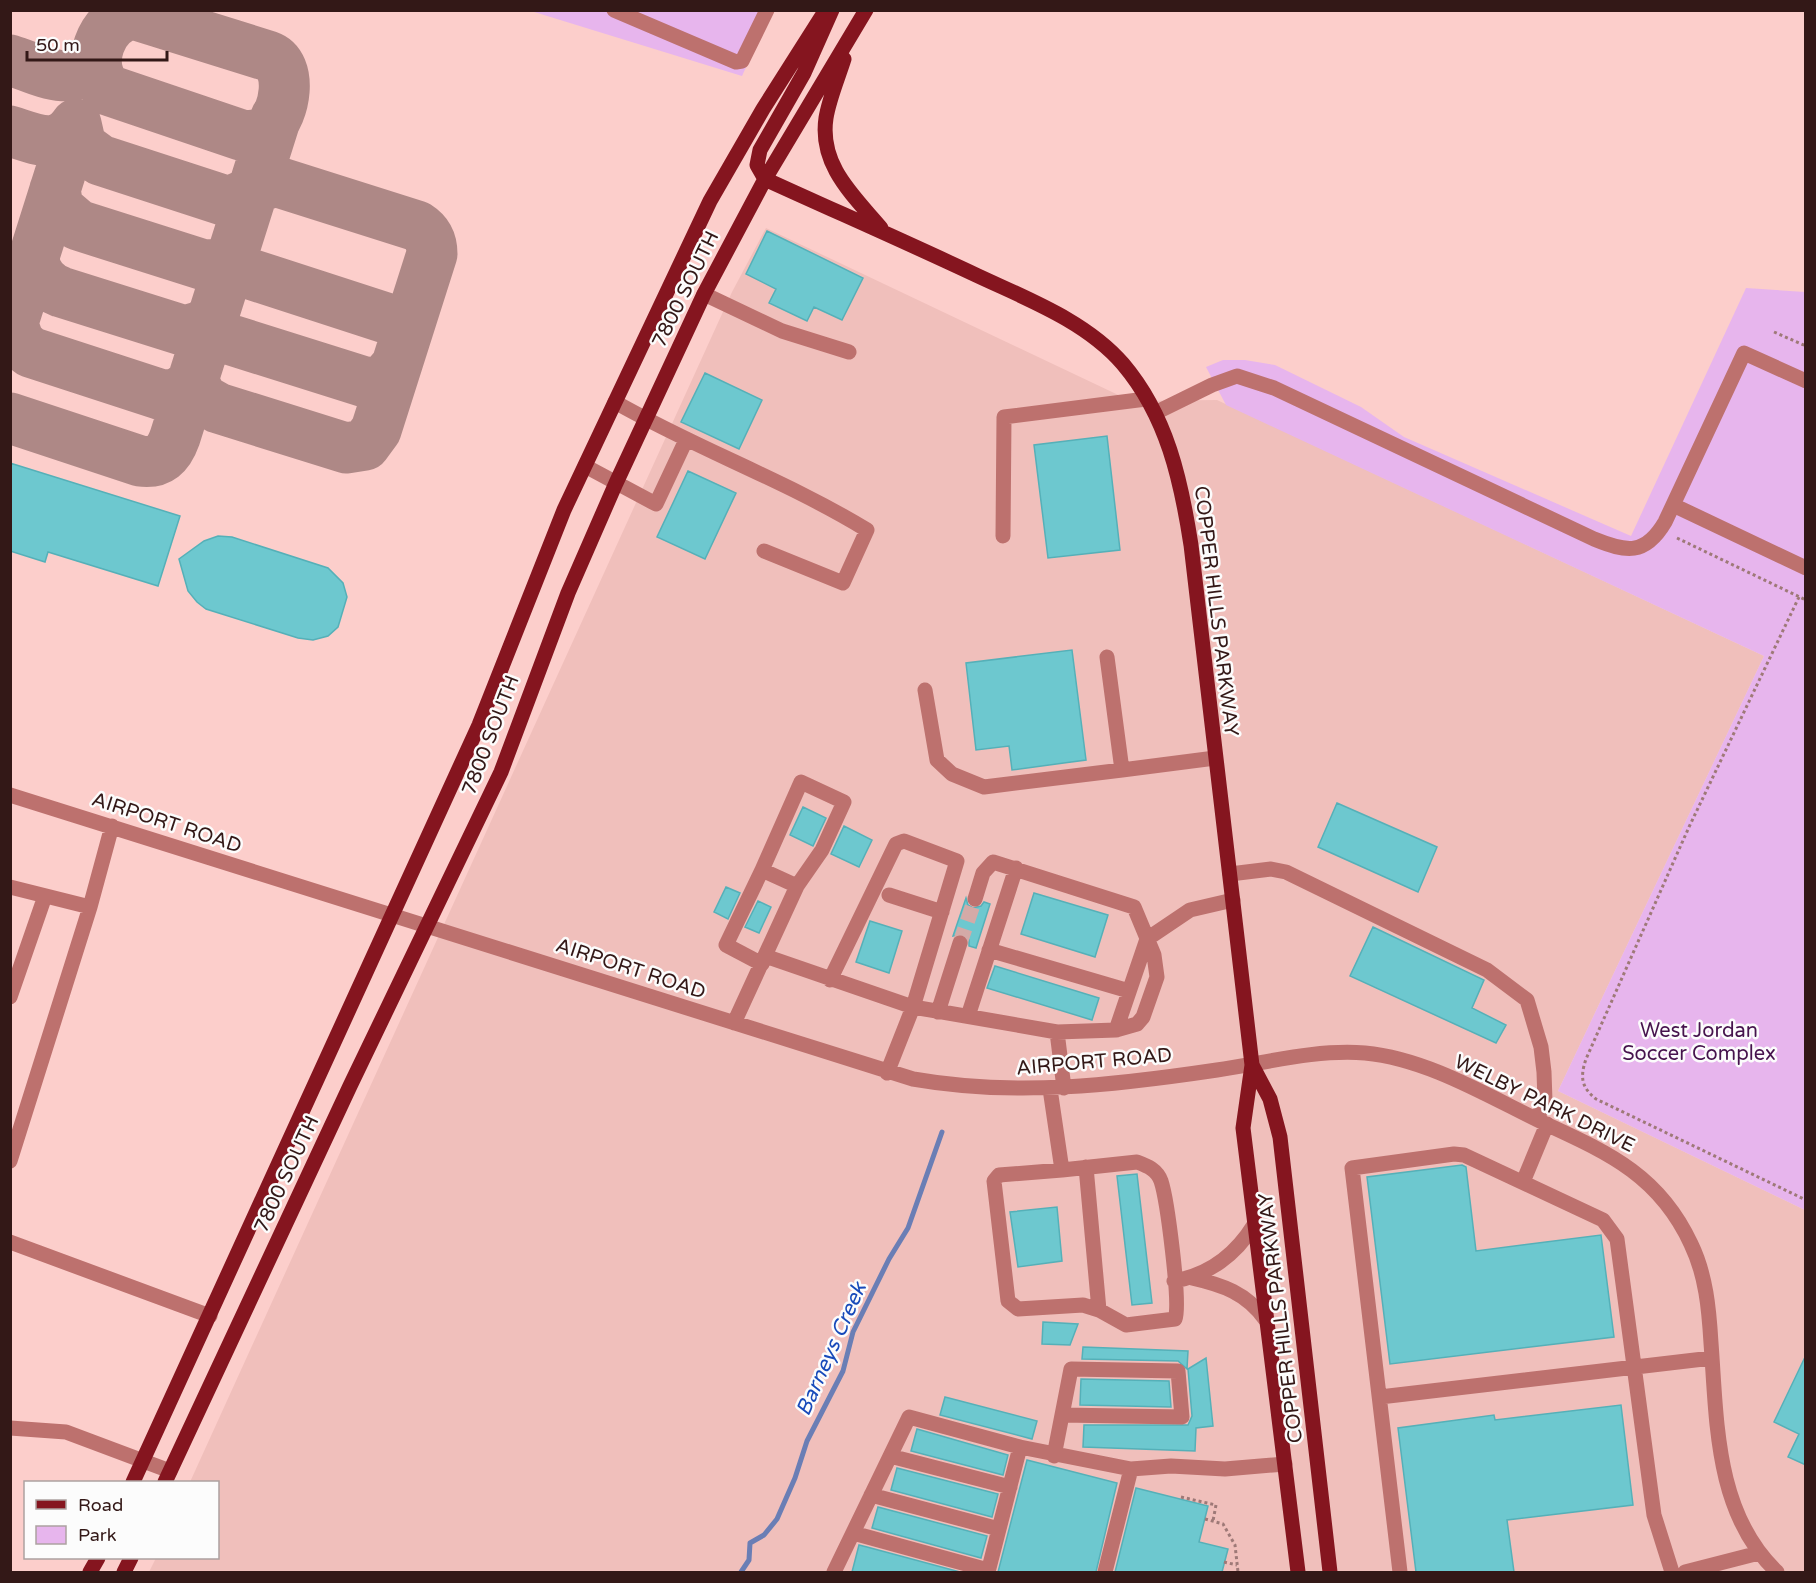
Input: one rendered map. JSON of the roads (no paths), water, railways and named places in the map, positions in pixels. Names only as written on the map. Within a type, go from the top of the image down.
[{"type":"main road","name":"7800 SOUTH","points":[[133,1481],[479,725],[564,510],[710,201],[763,109],[825,10]]},
{"type":"main road","points":[[765,179],[757,165],[760,150],[804,73],[832,10]]},
{"type":"main road","name":"7800 SOUTH","points":[[167,1477],[426,926],[501,772],[568,593],[645,419],[704,294],[765,179],[866,10]]},
{"type":"main road","points":[[851,38],[826,117],[827,152],[839,180],[885,232]]},
{"type":"main road","name":"COPPER HILLS PARKWAY","points":[[765,179],[885,232],[1054,313],[1097,338],[1124,365],[1155,413],[1169,442],[1182,492],[1252,1065],[1243,1128],[1298,1572]]},
{"type":"main road","name":"COPPER HILLS PARKWAY","points":[[1252,1065],[1270,1099],[1280,1137],[1330,1572]]},
{"type":"street","points":[[614,10],[736,62],[742,61],[766,10]]},
{"type":"street","points":[[704,294],[782,331],[849,352]]},
{"type":"street","points":[[1155,413],[1212,385],[1237,376],[1274,388],[1594,539],[1623,549],[1632,549],[1651,541],[1673,506],[1744,353],[1806,381]]},
{"type":"street","points":[[1003,536],[1004,417],[1146,399]]},
{"type":"street","points":[[615,402],[686,441],[833,509],[867,530],[843,583],[764,551]]},
{"type":"street","points":[[585,466],[656,504],[686,441]]},
{"type":"street","points":[[1673,506],[1806,568]]},
{"type":"street","points":[[1107,657],[1122,770]]},
{"type":"street","points":[[925,690],[937,760],[952,774],[984,787],[1215,758]]},
{"type":"street","points":[[734,1023],[763,960],[797,886],[822,850],[844,802],[801,782],[726,945],[763,960],[913,1007],[938,1012],[1057,1032],[1116,1030],[1137,1024],[1148,1007],[1157,968],[1134,907],[999,863],[989,864],[975,899]]},
{"type":"street","name":"AIRPORT ROAD","points":[[10,795],[887,1072],[965,1087],[1057,1088],[1252,1065]]},
{"type":"street","points":[[10,1161],[90,907],[112,826]]},
{"type":"street","points":[[830,980],[896,844],[904,841],[957,861],[913,1007],[887,1072]]},
{"type":"street","points":[[968,1016],[1016,868]]},
{"type":"street","points":[[1230,874],[1271,869],[1286,872],[1487,970],[1527,1000],[1541,1047],[1545,1101],[1542,1122],[1523,1182]]},
{"type":"street","points":[[762,870],[797,886]]},
{"type":"street","points":[[10,887],[90,907]]},
{"type":"street","points":[[889,895],[942,912]]},
{"type":"street","points":[[10,997],[45,896]]},
{"type":"street","points":[[1116,1030],[1147,939],[1190,909],[1233,900]]},
{"type":"street","points":[[938,1012],[960,943]]},
{"type":"street","points":[[989,950],[1129,991]]},
{"type":"street","points":[[1057,1032],[1057,1088],[1062,1170]]},
{"type":"street","name":"WELBY PARK DRIVE","points":[[1252,1065],[1304,1055],[1354,1053],[1378,1055],[1438,1074],[1624,1162],[1659,1193],[1684,1230],[1701,1269],[1708,1308],[1723,1467],[1741,1524],[1759,1553],[1777,1572]]},
{"type":"street","points":[[1400,1572],[1352,1168],[1464,1155],[1603,1220],[1617,1239],[1654,1515],[1672,1572]]},
{"type":"street","points":[[1137,1162],[1155,1172],[1164,1196],[1174,1281],[1177,1314],[1172,1321],[1126,1325],[1099,1310],[1083,1305],[1018,1309],[1008,1301],[994,1181],[999,1175],[1086,1167],[1137,1162]]},
{"type":"street","points":[[1086,1167],[1099,1310]]},
{"type":"street","points":[[1174,1281],[1192,1278],[1221,1262],[1234,1252],[1254,1224]]},
{"type":"street","points":[[10,1242],[210,1316]]},
{"type":"street","points":[[1192,1278],[1232,1289],[1251,1302],[1265,1319]]},
{"type":"street","points":[[1380,1397],[1712,1358]]},
{"type":"street","points":[[1054,1456],[1062,1415],[1071,1369],[1178,1371],[1182,1417],[1062,1415]]},
{"type":"street","points":[[834,1572],[909,1417],[1054,1456],[1131,1469],[1172,1466],[1225,1469],[1285,1464]]},
{"type":"street","points":[[10,1428],[66,1432],[143,1460],[167,1477]]},
{"type":"street","points":[[853,1533],[988,1571],[1020,1447]]},
{"type":"street","points":[[890,1456],[1010,1487]]},
{"type":"street","points":[[1106,1572],[1131,1469]]},
{"type":"street","points":[[872,1495],[999,1529]]},
{"type":"street","points":[[1685,1572],[1759,1553]]},
{"type":"waterway","name":"Barneys Creek","points":[[741,1572],[749,1560],[750,1543],[764,1535],[777,1519],[795,1478],[807,1441],[843,1371],[853,1332],[889,1259],[908,1228],[942,1132]]},
{"type":"tunnel","points":[[960,943],[975,899]]},
{"type":"park label","name":"West Jordan Soccer Complex","points":[[1699,1042]]}]
